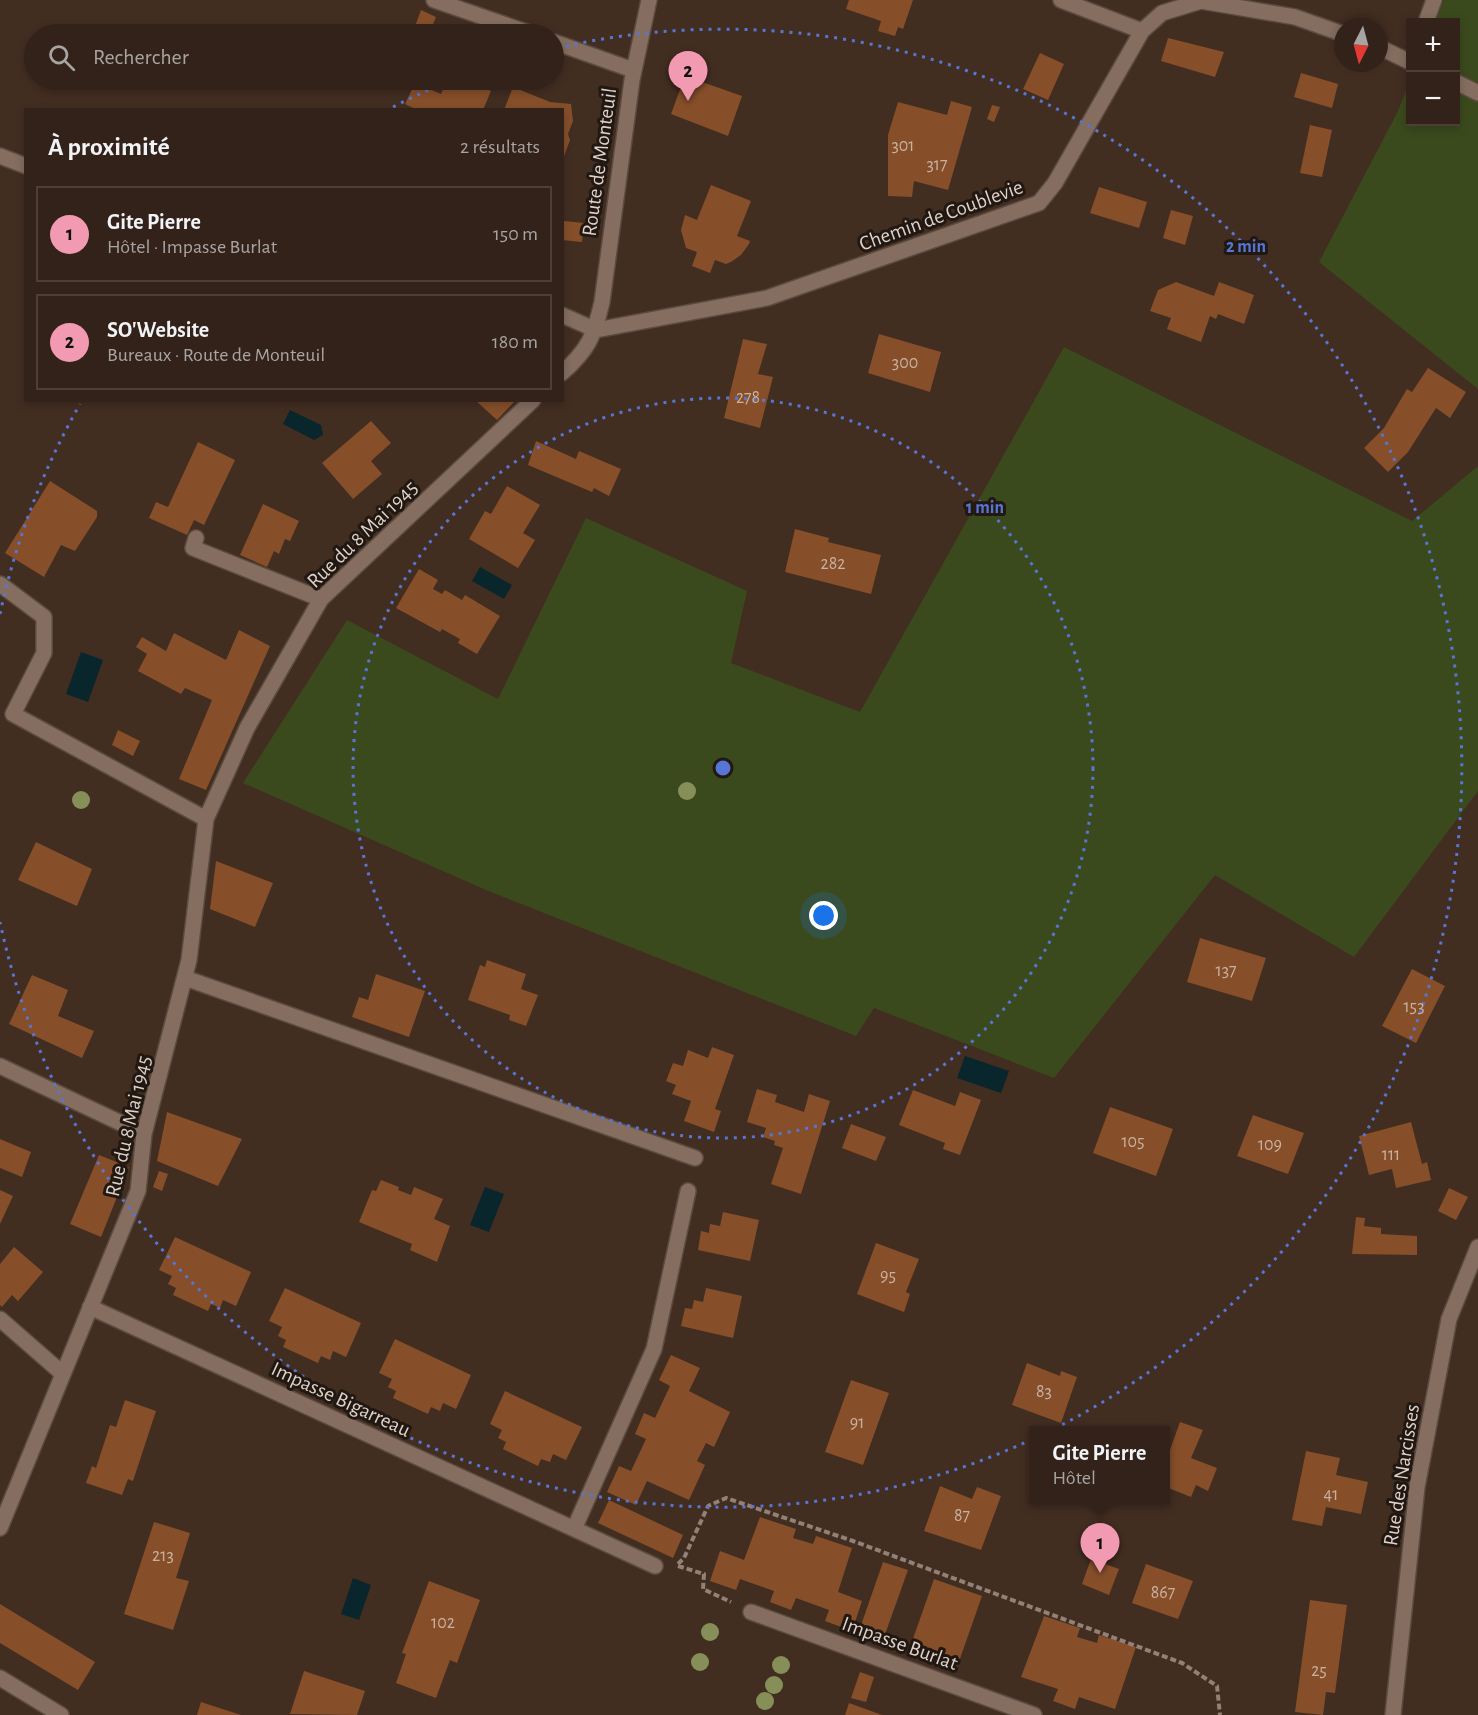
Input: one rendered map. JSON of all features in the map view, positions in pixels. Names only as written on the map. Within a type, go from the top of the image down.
[{"type":"street","points":[[437,0],[504,24]]},
{"type":"street","name":"Route de Monteuil","points":[[596,330],[602,302],[633,70],[649,0]]},
{"type":"street","points":[[1061,0],[1142,32]]},
{"type":"street","points":[[1427,18],[1434,0]]},
{"type":"street","name":"Chemin de Coublevie","points":[[596,330],[767,298],[1039,203],[1055,183],[1142,32],[1162,13],[1201,2],[1295,16],[1334,31]]},
{"type":"street","points":[[564,46],[633,70]]},
{"type":"street","points":[[1388,51],[1406,60]]},
{"type":"street","points":[[1460,84],[1478,93]]},
{"type":"street","points":[[0,156],[24,165]]},
{"type":"street","points":[[564,316],[596,330],[582,355],[564,371]]},
{"type":"street","name":"Rue du 8 Mai 1945","points":[[0,1528],[138,1191],[144,1134],[189,960],[206,819],[247,728],[321,599],[531,402]]},
{"type":"street","points":[[196,538],[193,548],[321,599]]},
{"type":"street","points":[[0,584],[44,617],[44,653],[13,714],[206,819]]},
{"type":"street","points":[[185,978],[695,1158]]},
{"type":"street","points":[[0,1066],[144,1134]]},
{"type":"street","points":[[573,1529],[654,1350],[688,1191]]},
{"type":"street","name":"Rue des Narcisses","points":[[1394,1715],[1417,1488],[1449,1319],[1478,1247]]},
{"type":"street","name":"Impasse Bigarreau","points":[[90,1307],[655,1566]]},
{"type":"street","points":[[0,1319],[63,1374]]},
{"type":"street","name":"Impasse Burlat","points":[[751,1612],[1034,1715]]},
{"type":"street","points":[[0,1678],[61,1715]]},
{"type":"path","points":[[751,1612],[703,1589],[704,1574],[677,1566],[684,1558],[708,1506],[726,1498],[853,1541],[1182,1663],[1217,1686],[1220,1715]]},
{"type":"green space","points":[[1444,0],[1478,0],[1478,389],[1319,262],[1397,113],[1406,91],[1406,126],[1460,126],[1460,18],[1437,18]]},
{"type":"green space","points":[[1064,347],[1412,521],[1478,466],[1478,791],[1354,957],[1215,875],[1054,1078],[874,1008],[856,1036],[486,890],[243,783],[347,620],[498,699],[586,518],[747,591],[731,663],[860,712]]},
{"type":"water","points":[[290,410],[321,425],[323,435],[314,440],[283,424]]},
{"type":"water","points":[[480,567],[512,585],[504,599],[472,581]]},
{"type":"water","points":[[81,652],[103,660],[88,702],[66,694]]},
{"type":"water","points":[[965,1056],[1009,1071],[1001,1093],[957,1078]]},
{"type":"water","points":[[485,1187],[504,1194],[489,1232],[470,1225]]},
{"type":"water","points":[[353,1578],[371,1585],[359,1620],[341,1614]]},
{"type":"building","points":[[849,0],[913,0],[903,29],[898,27],[895,36],[878,31],[881,21],[846,9]]},
{"type":"building","points":[[421,10],[436,17],[433,24],[416,24]]},
{"type":"building","points":[[1168,38],[1224,52],[1215,77],[1161,61]]},
{"type":"building","points":[[1040,53],[1064,64],[1048,100],[1023,89]]},
{"type":"building","points":[[1301,73],[1338,84],[1332,108],[1294,97]]},
{"type":"building","points":[[685,76],[742,96],[728,136],[671,114]]},
{"type":"building","points":[[412,90],[432,90],[441,94],[443,90],[491,91],[484,108],[413,108],[405,104]]},
{"type":"building","points":[[512,90],[520,90],[550,102],[571,104],[573,121],[564,156],[564,108],[505,108]]},
{"type":"building","points":[[951,101],[972,107],[948,190],[914,181],[912,197],[888,196],[888,135],[898,102],[947,115]]},
{"type":"building","points":[[992,105],[1000,107],[994,122],[987,119]]},
{"type":"building","points":[[1310,125],[1332,130],[1322,177],[1300,173]]},
{"type":"building","points":[[711,185],[751,201],[737,236],[750,241],[749,244],[741,255],[731,262],[726,264],[715,260],[710,273],[692,266],[697,252],[686,248],[681,230],[685,215],[697,220]]},
{"type":"building","points":[[1099,187],[1147,202],[1139,228],[1090,213]]},
{"type":"building","points":[[1171,210],[1193,216],[1185,245],[1163,238]]},
{"type":"building","points":[[564,221],[584,223],[582,242],[564,240]]},
{"type":"building","points":[[1176,282],[1214,296],[1219,282],[1254,295],[1244,324],[1218,314],[1216,319],[1210,316],[1201,342],[1167,329],[1171,318],[1150,311],[1158,290]]},
{"type":"building","points":[[879,334],[941,352],[930,392],[868,373]]},
{"type":"building","points":[[743,339],[767,344],[758,374],[773,377],[760,428],[724,418]]},
{"type":"building","points":[[1428,368],[1466,392],[1450,418],[1436,408],[1408,452],[1388,472],[1364,448],[1384,428],[1407,389],[1412,392]]},
{"type":"building","points":[[477,402],[514,402],[497,420]]},
{"type":"building","points":[[371,421],[391,443],[371,461],[382,474],[353,499],[322,463]]},
{"type":"building","points":[[536,441],[576,459],[579,451],[621,469],[609,496],[594,488],[592,492],[528,465]]},
{"type":"building","points":[[198,442],[235,460],[204,525],[194,520],[187,535],[149,518],[156,502],[168,507]]},
{"type":"building","points":[[50,481],[97,511],[97,517],[75,551],[61,545],[44,577],[5,553]]},
{"type":"building","points":[[507,486],[540,505],[523,533],[535,540],[518,568],[469,539],[485,511],[491,514]]},
{"type":"building","points":[[263,504],[299,521],[290,541],[285,539],[279,554],[274,551],[267,567],[240,555]]},
{"type":"building","points":[[795,529],[829,538],[828,542],[881,555],[871,594],[785,572]]},
{"type":"building","points":[[419,569],[438,580],[433,589],[442,594],[445,590],[462,600],[465,595],[500,616],[477,654],[458,643],[460,639],[442,629],[440,632],[396,608]]},
{"type":"building","points":[[239,630],[270,646],[206,790],[179,779],[212,700],[185,688],[181,694],[138,671],[147,654],[136,647],[142,637],[166,651],[174,633],[226,660]]},
{"type":"building","points":[[118,730],[140,741],[133,756],[112,745]]},
{"type":"building","points":[[36,842],[92,869],[77,906],[18,880]]},
{"type":"building","points":[[216,861],[273,883],[255,927],[210,909]]},
{"type":"building","points":[[1200,938],[1266,958],[1252,1001],[1187,982]]},
{"type":"building","points":[[487,960],[526,974],[521,989],[538,995],[526,1026],[509,1020],[510,1015],[468,1000],[480,965],[485,967]]},
{"type":"building","points":[[1412,969],[1445,986],[1416,1043],[1382,1026]]},
{"type":"building","points":[[376,974],[425,991],[409,1037],[352,1017],[359,997],[368,1000]]},
{"type":"building","points":[[32,975],[68,990],[58,1016],[94,1031],[82,1058],[9,1024]]},
{"type":"building","points":[[712,1047],[734,1055],[715,1109],[721,1111],[714,1132],[684,1121],[691,1101],[672,1094],[676,1085],[666,1081],[673,1063],[683,1066],[688,1050],[708,1058]]},
{"type":"building","points":[[757,1089],[777,1095],[775,1102],[804,1112],[809,1094],[830,1101],[801,1194],[771,1184],[783,1148],[774,1145],[775,1141],[763,1137],[766,1128],[747,1122]]},
{"type":"building","points":[[913,1090],[955,1106],[960,1092],[981,1100],[960,1155],[943,1149],[945,1143],[899,1125]]},
{"type":"building","points":[[1110,1107],[1173,1129],[1156,1176],[1093,1153]]},
{"type":"building","points":[[167,1112],[242,1139],[218,1186],[157,1161]]},
{"type":"building","points":[[1253,1115],[1304,1133],[1288,1174],[1237,1156]]},
{"type":"building","points":[[1411,1122],[1422,1164],[1427,1162],[1431,1180],[1396,1188],[1392,1169],[1369,1175],[1359,1136]]},
{"type":"building","points":[[851,1124],[886,1137],[876,1161],[842,1148]]},
{"type":"building","points":[[0,1139],[31,1152],[22,1177],[0,1168]]},
{"type":"building","points":[[99,1155],[129,1167],[101,1237],[70,1224]]},
{"type":"building","points":[[159,1171],[168,1174],[162,1191],[153,1187]]},
{"type":"building","points":[[381,1180],[411,1195],[414,1187],[443,1199],[434,1219],[450,1226],[437,1262],[410,1250],[412,1244],[359,1222],[372,1190],[376,1191]]},
{"type":"building","points":[[1449,1188],[1468,1197],[1456,1220],[1438,1211]]},
{"type":"building","points":[[0,1190],[13,1196],[0,1224]]},
{"type":"building","points":[[723,1212],[759,1220],[750,1261],[698,1250],[701,1231],[709,1233],[710,1224],[720,1226]]},
{"type":"building","points":[[1356,1217],[1365,1218],[1364,1226],[1381,1228],[1381,1234],[1417,1236],[1417,1255],[1352,1254]]},
{"type":"building","points":[[175,1237],[251,1272],[236,1306],[223,1300],[220,1308],[211,1304],[208,1311],[173,1295],[176,1288],[168,1284],[172,1276],[159,1270]]},
{"type":"building","points":[[876,1243],[919,1259],[906,1292],[910,1294],[904,1312],[857,1294]]},
{"type":"building","points":[[14,1247],[43,1272],[18,1301],[12,1295],[2,1307],[0,1305],[0,1264]]},
{"type":"building","points":[[285,1288],[361,1323],[346,1357],[333,1351],[330,1360],[321,1356],[318,1363],[283,1347],[286,1340],[278,1336],[282,1327],[269,1321]]},
{"type":"building","points":[[706,1288],[742,1296],[733,1338],[681,1326],[685,1308],[692,1309],[694,1300],[703,1302]]},
{"type":"building","points":[[395,1339],[471,1375],[456,1409],[443,1403],[440,1411],[431,1407],[428,1414],[393,1398],[396,1391],[388,1387],[392,1379],[379,1373]]},
{"type":"building","points":[[671,1355],[700,1368],[689,1391],[730,1412],[714,1447],[706,1443],[697,1461],[705,1465],[689,1500],[647,1481],[636,1505],[607,1492],[619,1466],[631,1471],[646,1439],[635,1434],[644,1413],[655,1418],[670,1386],[659,1380]]},
{"type":"building","points":[[1027,1363],[1060,1376],[1061,1371],[1077,1377],[1061,1423],[1012,1405]]},
{"type":"building","points":[[851,1380],[889,1393],[863,1465],[825,1452]]},
{"type":"building","points":[[505,1391],[582,1427],[566,1460],[553,1454],[550,1462],[541,1459],[538,1466],[503,1449],[506,1442],[498,1438],[502,1430],[490,1424]]},
{"type":"building","points":[[125,1400],[156,1411],[133,1481],[128,1479],[122,1495],[86,1483],[92,1466],[96,1468],[110,1425],[116,1427]]},
{"type":"building","points":[[1180,1422],[1203,1430],[1191,1458],[1217,1468],[1208,1491],[1196,1485],[1191,1497],[1170,1489],[1170,1450]]},
{"type":"building","points":[[1306,1451],[1340,1458],[1336,1475],[1368,1482],[1361,1514],[1326,1507],[1322,1526],[1292,1520]]},
{"type":"building","points":[[940,1486],[972,1499],[977,1487],[1001,1496],[981,1550],[924,1531]]},
{"type":"building","points":[[609,1500],[683,1535],[673,1558],[598,1523]]},
{"type":"building","points":[[760,1517],[796,1529],[793,1538],[813,1544],[816,1536],[852,1548],[838,1592],[862,1601],[852,1631],[825,1621],[829,1610],[796,1598],[791,1610],[770,1602],[774,1591],[740,1579],[736,1590],[710,1581],[720,1551],[744,1560]]},
{"type":"building","points":[[154,1522],[190,1533],[176,1578],[189,1581],[173,1630],[124,1614]]},
{"type":"building","points":[[1091,1559],[1119,1569],[1109,1595],[1082,1584]]},
{"type":"building","points":[[883,1562],[908,1570],[883,1640],[859,1631]]},
{"type":"building","points":[[1146,1564],[1193,1581],[1178,1619],[1132,1603]]},
{"type":"building","points":[[934,1579],[982,1596],[956,1670],[908,1653]]},
{"type":"building","points":[[429,1581],[480,1600],[457,1663],[450,1660],[436,1698],[396,1683],[406,1654],[402,1653]]},
{"type":"building","points":[[1310,1600],[1347,1605],[1335,1693],[1326,1692],[1323,1715],[1295,1712]]},
{"type":"building","points":[[0,1604],[95,1662],[78,1690],[0,1643]]},
{"type":"building","points":[[1044,1616],[1080,1628],[1077,1637],[1097,1643],[1099,1635],[1136,1647],[1115,1709],[1079,1697],[1075,1709],[1053,1701],[1058,1689],[1021,1677]]},
{"type":"building","points":[[304,1671],[365,1691],[357,1715],[290,1714]]},
{"type":"building","points":[[860,1672],[874,1677],[866,1702],[851,1698]]},
{"type":"building","points":[[201,1702],[241,1715],[197,1715]]},
{"type":"building","points":[[849,1703],[882,1715],[845,1715]]},
{"type":"place","name":"SO'Website","points":[[688,101]]},
{"type":"place","name":"Gite Pierre","points":[[1100,1573]]}]
